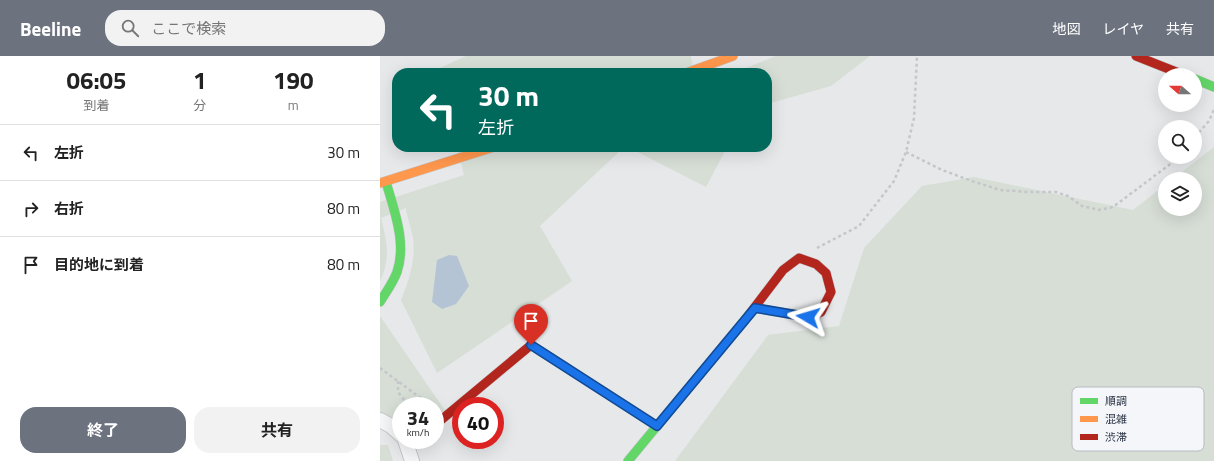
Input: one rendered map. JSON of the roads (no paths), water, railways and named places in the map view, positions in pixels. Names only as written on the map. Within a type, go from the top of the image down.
[{"type":"street","points":[[700,68],[733,56]]},
{"type":"street","points":[[1136,56],[1166,68]]},
{"type":"street","points":[[1202,82],[1214,87]]},
{"type":"street","points":[[380,302],[390,290],[398,271],[401,256],[400,235],[383,182],[478,152]]},
{"type":"street","points":[[628,461],[755,308],[783,270],[799,258],[816,264],[826,273],[831,292],[821,312],[808,317],[755,308]]},
{"type":"street","points":[[444,418],[531,345],[657,426]]},
{"type":"street","points":[[380,420],[392,427]]},
{"type":"water","points":[[449,255],[457,256],[469,286],[456,304],[442,309],[432,302],[437,260]]}]
